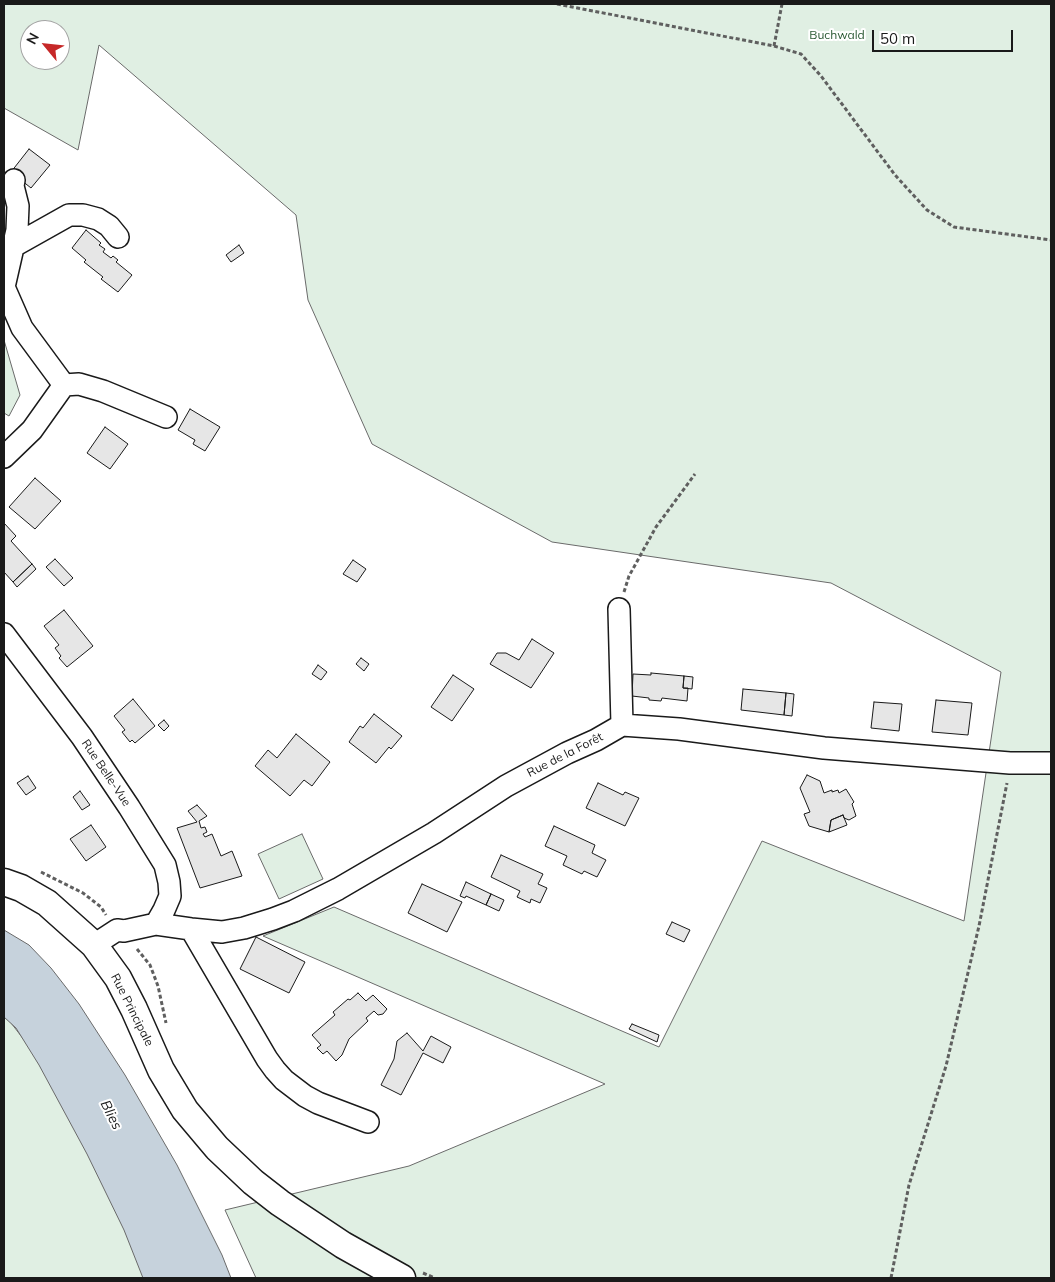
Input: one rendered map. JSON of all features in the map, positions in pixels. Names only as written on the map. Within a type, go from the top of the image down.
[{"type":"main road","name":"Rue Principale","points":[[4,882],[21,888],[47,904],[94,945],[118,978],[161,1070],[184,1110],[217,1148],[253,1182],[343,1246],[411,1275]]},
{"type":"street","points":[[14,180],[13,186],[18,206],[17,230],[4,287],[22,328],[64,385]]},
{"type":"street","points":[[12,247],[69,214],[98,219],[109,226],[118,237]]},
{"type":"street","points":[[64,385],[79,384],[103,391],[166,418]]},
{"type":"street","points":[[4,457],[32,430],[64,385]]},
{"type":"street","points":[[619,609],[622,725],[679,729],[824,748],[1010,762],[1051,763]]},
{"type":"street","name":"Rue Belle-Vue","points":[[4,634],[82,737],[129,807],[164,865],[169,882],[170,896],[156,924]]},
{"type":"street","name":"Rue de la Forêt","points":[[156,924],[222,932],[254,925],[294,911],[338,889],[434,833],[506,786],[622,725]]},
{"type":"street","points":[[94,945],[117,930],[124,931],[156,924]]},
{"type":"street","points":[[191,929],[274,1070],[304,1096],[368,1122]]},
{"type":"path","points":[[557,4],[774,46],[801,54],[822,76],[895,175],[927,210],[954,227],[1051,240]]},
{"type":"path","points":[[774,46],[782,4]]},
{"type":"path","points":[[619,609],[629,576],[651,536],[695,474]]},
{"type":"path","points":[[891,1278],[909,1185],[946,1066],[977,935],[1010,762]]},
{"type":"path","points":[[34,869],[83,893],[101,907],[117,930],[138,949],[150,965],[158,986],[166,1024]]},
{"type":"path","points":[[411,1275],[435,1278]]},
{"type":"green space","name":"Buchwald","points":[[4,4],[1051,4],[1051,1278],[256,1278],[225,1210],[409,1166],[605,1084],[263,936],[334,907],[659,1047],[762,841],[964,921],[1001,672],[831,583],[552,542],[372,444],[308,300],[296,215],[99,45],[78,150],[4,108]]},
{"type":"green space","points":[[4,340],[20,395],[9,416],[4,413]]},
{"type":"green space","points":[[302,834],[323,879],[279,899],[258,854]]},
{"type":"green space","points":[[4,1010],[8,1019],[58,1084],[160,1278],[4,1278]]},
{"type":"water","name":"Blies","points":[[4,930],[29,945],[51,968],[79,1004],[125,1075],[177,1165],[222,1255],[231,1278],[143,1278],[124,1230],[87,1154],[39,1065],[16,1028],[4,1017]]},
{"type":"building","points":[[29,149],[50,165],[31,188],[11,172]]},
{"type":"building","points":[[86,230],[101,243],[99,245],[105,249],[103,252],[111,258],[113,256],[118,260],[116,262],[132,275],[118,292],[101,279],[103,277],[84,262],[86,260],[72,248]]},
{"type":"building","points":[[239,245],[244,253],[231,262],[226,255]]},
{"type":"building","points":[[190,409],[220,427],[205,451],[193,444],[195,440],[178,430]]},
{"type":"building","points":[[105,427],[128,444],[110,469],[87,453]]},
{"type":"building","points":[[35,478],[61,501],[35,529],[9,507]]},
{"type":"building","points":[[4,523],[16,536],[11,541],[32,564],[13,582],[4,572]]},
{"type":"building","points":[[55,559],[73,578],[64,586],[46,567]]},
{"type":"building","points":[[353,560],[366,569],[357,582],[343,574]]},
{"type":"building","points":[[32,564],[36,569],[17,587],[13,582]]},
{"type":"building","points":[[64,610],[93,646],[67,667],[59,658],[61,656],[55,648],[59,645],[44,626]]},
{"type":"building","points":[[532,639],[554,653],[531,688],[490,664],[497,653],[506,653],[519,660]]},
{"type":"building","points":[[361,658],[369,664],[364,671],[356,664]]},
{"type":"building","points":[[318,665],[327,672],[321,680],[312,674]]},
{"type":"building","points":[[651,673],[684,676],[683,688],[688,688],[687,701],[662,698],[661,701],[649,700],[649,698],[632,696],[633,674],[651,675]]},
{"type":"building","points":[[453,675],[474,689],[452,721],[431,707]]},
{"type":"building","points":[[684,676],[693,677],[692,689],[683,688]]},
{"type":"building","points":[[743,689],[786,693],[784,715],[741,710]]},
{"type":"building","points":[[786,693],[794,694],[792,716],[784,715]]},
{"type":"building","points":[[133,699],[155,726],[135,743],[132,740],[130,742],[122,732],[125,730],[114,716]]},
{"type":"building","points":[[936,700],[972,703],[968,735],[932,732]]},
{"type":"building","points":[[874,702],[902,704],[899,731],[871,728]]},
{"type":"building","points":[[374,714],[402,736],[391,749],[389,747],[376,763],[349,742],[360,726],[363,728]]},
{"type":"building","points":[[164,720],[169,726],[164,731],[158,725]]},
{"type":"building","points":[[296,734],[330,762],[312,786],[304,780],[290,796],[255,766],[268,750],[277,758]]},
{"type":"building","points":[[807,775],[820,781],[824,793],[838,790],[839,793],[846,789],[854,802],[852,804],[856,816],[849,820],[844,818],[843,815],[831,820],[829,832],[809,826],[804,814],[810,812],[800,788]]},
{"type":"building","points":[[28,776],[36,788],[26,795],[17,783]]},
{"type":"building","points":[[598,783],[623,795],[625,792],[639,798],[625,826],[586,808]]},
{"type":"building","points":[[80,791],[90,805],[82,810],[73,797]]},
{"type":"building","points":[[197,805],[207,816],[199,821],[201,828],[205,827],[207,832],[203,834],[205,837],[212,834],[221,856],[232,851],[242,876],[200,888],[177,828],[197,822],[188,811]]},
{"type":"building","points":[[843,815],[847,825],[829,832],[831,820]]},
{"type":"building","points":[[91,825],[106,847],[86,861],[70,839]]},
{"type":"building","points":[[554,826],[595,845],[592,853],[606,860],[597,877],[584,871],[582,874],[563,865],[567,856],[545,846]]},
{"type":"building","points":[[501,855],[543,874],[538,884],[547,888],[540,903],[531,899],[530,903],[517,897],[520,891],[491,877]]},
{"type":"building","points":[[466,882],[491,894],[486,905],[466,896],[465,898],[460,896]]},
{"type":"building","points":[[422,884],[462,902],[447,932],[408,913]]},
{"type":"building","points":[[491,894],[504,900],[499,911],[486,905]]},
{"type":"building","points":[[672,922],[690,930],[684,942],[666,934]]},
{"type":"building","points":[[256,937],[305,962],[289,993],[240,969]]},
{"type":"building","points":[[358,993],[366,1001],[373,995],[387,1009],[383,1014],[378,1015],[374,1011],[366,1018],[368,1021],[349,1039],[342,1055],[336,1061],[327,1051],[323,1054],[317,1048],[321,1045],[312,1035],[335,1015],[333,1012]]},
{"type":"building","points":[[632,1024],[659,1035],[657,1042],[629,1029]]},
{"type":"building","points":[[407,1033],[423,1051],[431,1036],[451,1047],[443,1063],[423,1053],[401,1095],[381,1085],[394,1059],[397,1041]]}]
